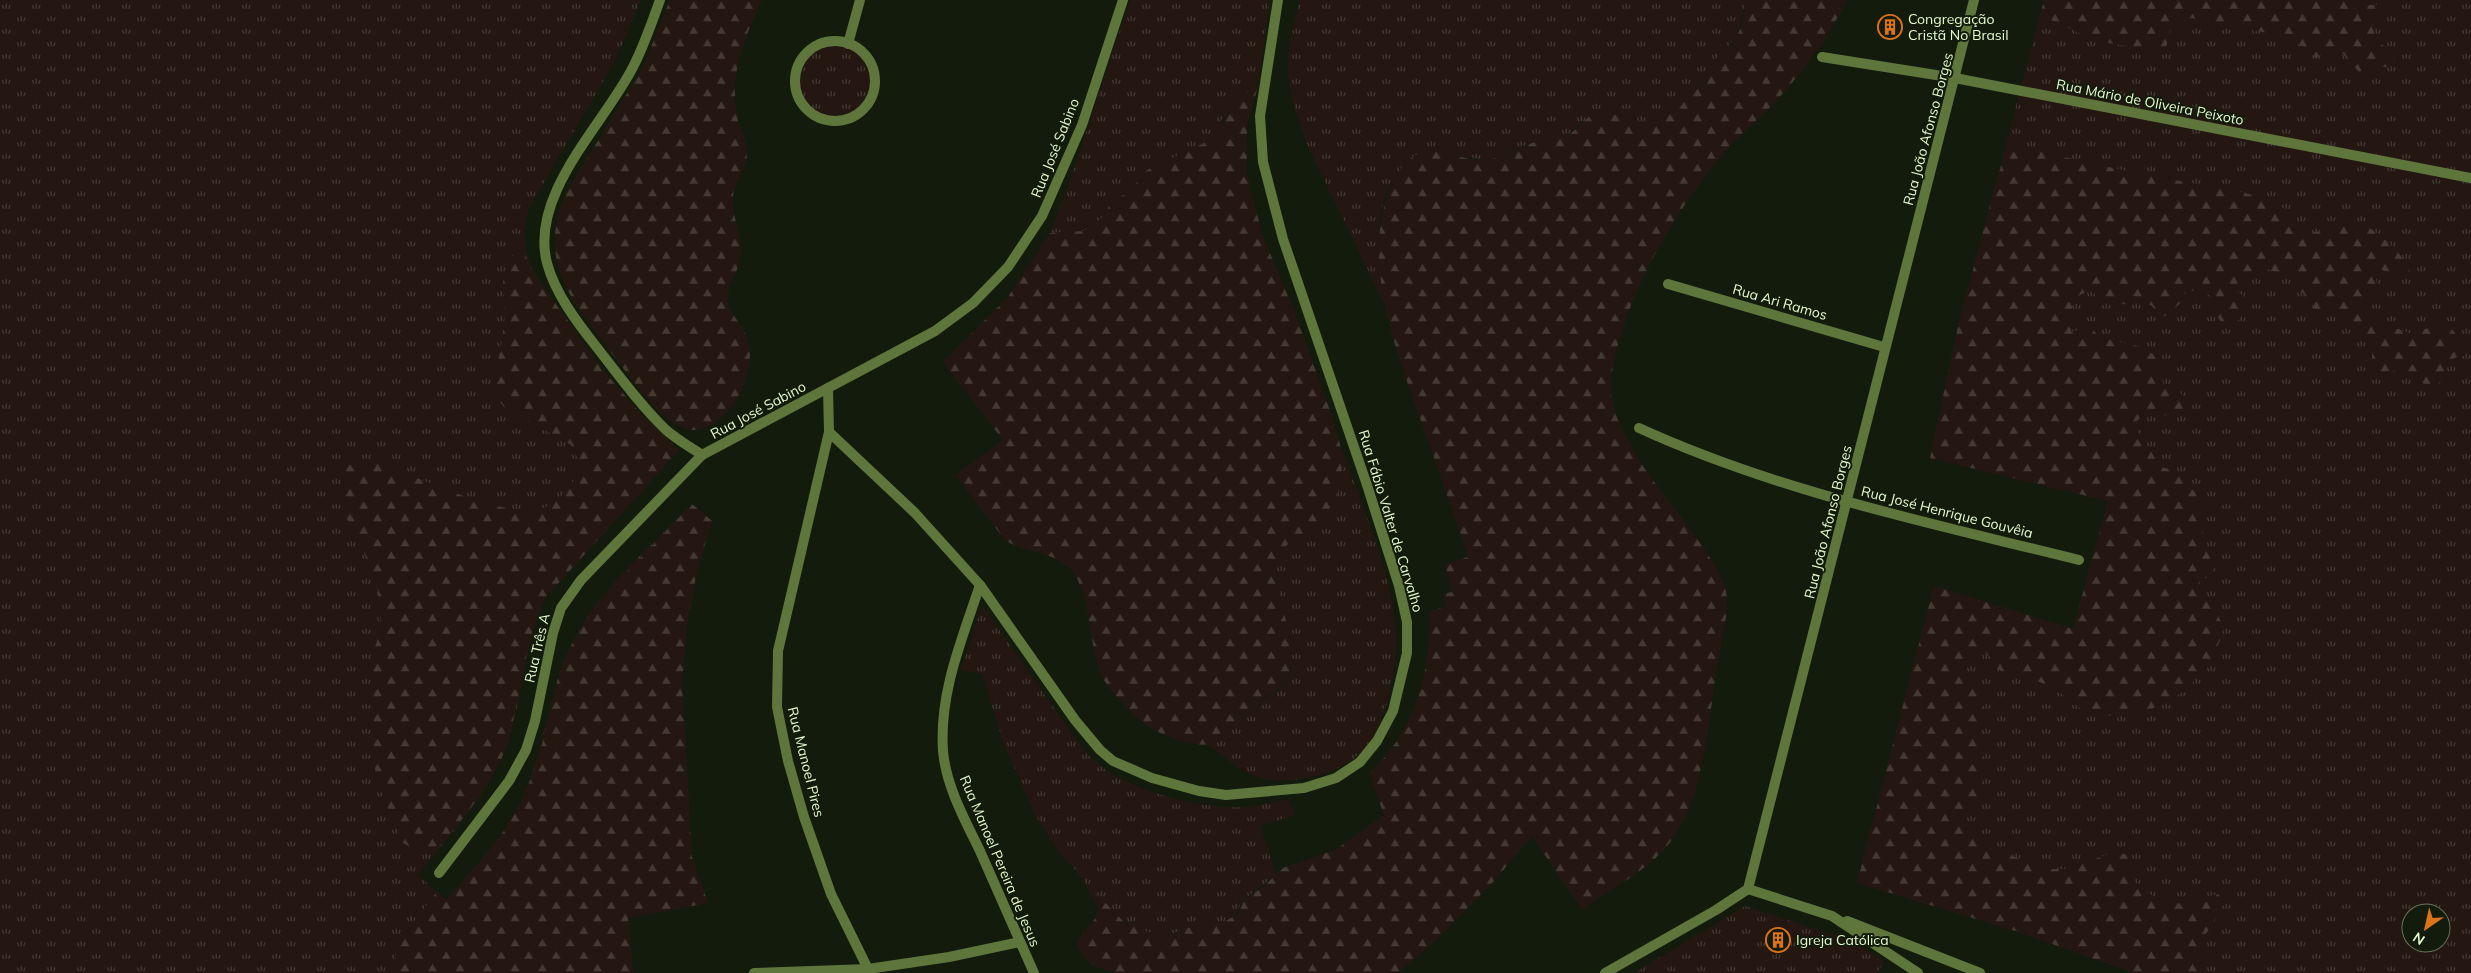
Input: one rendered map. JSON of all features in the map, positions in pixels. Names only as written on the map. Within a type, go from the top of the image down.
[{"type":"street","name":"Rua José Sabino","points":[[660,0],[633,68],[571,161],[548,219],[545,241],[547,262],[555,283],[578,323],[630,390],[667,430],[702,455],[935,331],[973,303],[1008,267],[1042,216],[1082,125],[1123,0]]},
{"type":"street","points":[[848,44],[860,0]]},
{"type":"street","name":"Rua Fábio Valter de Carvalho","points":[[828,432],[915,513],[980,585],[1090,740],[1113,761],[1144,776],[1186,788],[1226,795],[1304,788],[1336,778],[1360,762],[1386,725],[1399,691],[1407,652],[1407,622],[1399,586],[1367,485],[1283,239],[1264,162],[1261,107],[1278,0]]},
{"type":"street","name":"Rua João Afonso Borges","points":[[1748,889],[1848,502],[1884,347],[1974,0]]},
{"type":"street","points":[[832,42],[848,44],[860,51],[869,61],[875,80],[873,94],[867,106],[857,115],[838,121],[824,120],[812,114],[801,102],[796,85],[797,68],[803,58],[815,47],[832,42]]},
{"type":"street","name":"Rua Mário de Oliveira Peixoto","points":[[1822,57],[1955,78],[2471,178]]},
{"type":"street","name":"Rua Ari Ramos","points":[[1668,284],[1884,347]]},
{"type":"street","points":[[828,388],[828,432]]},
{"type":"street","name":"Rua José Henrique Gouvêia","points":[[1640,428],[1686,449],[1728,465],[1848,502],[2079,560]]},
{"type":"street","name":"Rua Manoel Pires","points":[[828,432],[778,651],[776,707],[802,808],[828,885],[869,971]]},
{"type":"street","name":"Rua Três A","points":[[438,873],[509,781],[526,750],[535,721],[552,633],[561,608],[570,592],[633,524],[702,455]]},
{"type":"street","name":"Rua Manoel Pereira de Jesus","points":[[980,585],[950,677],[944,706],[943,750],[956,800],[1034,973]]},
{"type":"street","points":[[1605,973],[1716,910],[1748,889],[1832,916],[1980,973]]},
{"type":"street","points":[[1832,916],[1918,973]]},
{"type":"street","points":[[754,973],[869,971],[1020,942]]},
{"type":"green space","points":[[0,0],[641,0],[615,61],[529,208],[525,225],[525,241],[530,265],[534,273],[602,369],[639,412],[679,450],[546,597],[532,634],[512,728],[498,765],[467,814],[418,875],[446,900],[494,844],[515,813],[530,779],[561,672],[575,638],[586,619],[613,584],[692,504],[712,521],[697,571],[687,625],[682,684],[692,857],[708,903],[628,918],[633,973],[0,973]]},
{"type":"green space","points":[[670,0],[762,0],[740,56],[735,85],[737,116],[745,141],[747,156],[733,195],[733,208],[741,254],[729,289],[728,301],[730,309],[748,339],[749,367],[747,377],[737,398],[722,417],[703,429],[692,430],[670,421],[644,395],[578,307],[560,273],[556,255],[555,235],[559,214],[567,191],[642,69]]},
{"type":"green space","points":[[1130,0],[1270,0],[1258,86],[1226,109],[1221,121],[1225,128],[1222,135],[1147,170],[1129,192],[1113,200],[1101,219],[1084,231],[1050,233],[1069,184]]},
{"type":"green space","points":[[1300,0],[1746,0],[1737,36],[1714,61],[1685,103],[1670,114],[1657,120],[1641,122],[1626,117],[1582,122],[1564,138],[1522,146],[1496,158],[1484,160],[1432,151],[1400,175],[1392,183],[1386,195],[1380,226],[1381,277],[1385,305],[1309,149],[1295,108],[1288,76],[1288,57]]},
{"type":"green space","points":[[1746,0],[1847,0],[1824,40],[1796,78],[1776,101],[1723,154],[1704,177],[1669,229],[1640,285],[1628,314],[1618,343],[1612,372],[1612,398],[1620,424],[1633,451],[1707,553],[1726,591],[1726,617],[1704,752],[1693,798],[1674,837],[1644,868],[1582,910],[1532,836],[1494,881],[1433,943],[1398,973],[1114,973],[1091,964],[1083,956],[1078,944],[1081,936],[1096,918],[1097,903],[1095,892],[1125,923],[1154,934],[1170,935],[1186,928],[1224,922],[1238,914],[1245,899],[1263,887],[1283,868],[1335,850],[1384,815],[1369,773],[1398,740],[1417,700],[1427,656],[1429,612],[1446,606],[1443,594],[1452,592],[1445,564],[1468,557],[1401,363],[1385,306],[1380,277],[1379,248],[1382,219],[1389,191],[1400,170],[1411,158],[1425,152],[1442,152],[1477,160],[1499,157],[1536,142],[1562,138],[1574,131],[1597,111],[1642,121],[1657,120],[1667,116],[1683,104],[1715,60],[1734,41],[1742,24]]},
{"type":"green space","points":[[2044,0],[2471,0],[2471,973],[2135,973],[2019,932],[1857,883],[1934,586],[2073,629],[2108,501],[1930,458],[1959,322]]},
{"type":"green space","points":[[2044,0],[2351,0],[2365,5],[2383,5],[2385,8],[2374,20],[2373,36],[2395,54],[2395,63],[2390,67],[2373,67],[2360,73],[2343,54],[2336,50],[2325,52],[2316,58],[2291,39],[2191,18],[2171,26],[2166,48],[2116,44],[2096,40],[2058,23],[2040,18]]},
{"type":"green space","points":[[835,45],[855,51],[865,61],[871,81],[865,101],[855,111],[835,117],[815,111],[805,101],[799,81],[805,61],[815,51]]},
{"type":"green space","points":[[1258,86],[1247,126],[1247,174],[1262,234],[1297,318],[1332,416],[1340,444],[1342,484],[1335,500],[1312,528],[1287,545],[1276,558],[1278,587],[1291,643],[1292,656],[1288,677],[1282,686],[1260,701],[1222,738],[1216,742],[1200,745],[1170,737],[1152,728],[1134,715],[1117,698],[1104,680],[1099,668],[1083,594],[1072,571],[1058,560],[1013,545],[1005,540],[955,475],[1003,440],[943,362],[1008,297],[1050,233],[1084,231],[1101,219],[1113,200],[1129,192],[1147,170],[1221,135],[1225,128],[1222,115],[1234,102]]},
{"type":"green space","points":[[2007,144],[2140,174],[2242,192],[2269,200],[2296,215],[2286,223],[2298,233],[2320,231],[2351,221],[2368,227],[2396,251],[2409,268],[2411,276],[2380,269],[2374,271],[2378,288],[2367,303],[2365,313],[2375,321],[2412,334],[2441,323],[2453,330],[2467,352],[2464,356],[2450,361],[2440,382],[2431,389],[2405,372],[2393,371],[2373,374],[2372,353],[2363,339],[2340,315],[2329,309],[2316,310],[2290,276],[2267,269],[2251,273],[2236,292],[2247,297],[2247,301],[2241,316],[2232,325],[2223,324],[2214,313],[2224,303],[2200,292],[2183,290],[2187,298],[2165,316],[2159,315],[2152,306],[2132,295],[2130,303],[2124,304],[2113,303],[2103,299],[2089,290],[2075,298],[2072,307],[2071,332],[2090,326],[2099,337],[2146,348],[2152,354],[2162,353],[2160,367],[2164,386],[2183,395],[2189,402],[2193,413],[2162,415],[2144,413],[2137,421],[2139,442],[2148,446],[2160,467],[2178,471],[2189,490],[2198,490],[2204,523],[2199,544],[2214,551],[2217,565],[2208,577],[2192,586],[2217,614],[2221,621],[2222,635],[2217,648],[2202,672],[2182,692],[2157,707],[2138,712],[2122,712],[2106,717],[2089,713],[2052,687],[2004,673],[1992,662],[1986,652],[1978,652],[1958,665],[1958,672],[1979,673],[1984,705],[1980,734],[1985,750],[1981,767],[1983,784],[1981,791],[1974,800],[1973,807],[1962,813],[1960,819],[1985,846],[2047,869],[2070,869],[2115,851],[2127,855],[2129,871],[2133,879],[2146,892],[2155,897],[2184,904],[2218,894],[2225,902],[2202,941],[2202,967],[2197,973],[2134,973],[2019,932],[1857,883],[1934,586],[2073,629],[2108,501],[1930,458],[1959,322]]},
{"type":"green space","points":[[524,240],[527,260],[534,273],[602,369],[639,412],[679,450],[546,597],[532,633],[512,726],[501,759],[485,789],[433,855],[413,849],[402,842],[376,779],[373,670],[375,647],[381,629],[381,605],[375,580],[355,531],[345,514],[340,483],[345,468],[362,460],[384,465],[492,505],[530,510],[544,508],[552,504],[562,496],[574,481],[578,471],[578,461],[571,445],[504,407],[492,392],[505,313],[503,281],[507,263]]},
{"type":"green space","points":[[1340,444],[1375,539],[1394,612],[1396,649],[1389,696],[1378,727],[1371,740],[1358,755],[1340,767],[1301,779],[1281,780],[1262,778],[1240,768],[1207,745],[1222,738],[1241,722],[1257,704],[1281,689],[1287,681],[1291,668],[1291,654],[1278,589],[1276,558],[1287,545],[1312,528],[1342,474]]},
{"type":"green space","points":[[692,504],[712,521],[697,571],[687,625],[682,684],[692,857],[708,903],[628,918],[633,973],[391,973],[400,938],[437,892],[446,900],[494,844],[511,820],[533,773],[541,749],[562,665],[570,647],[586,621],[603,597]]},
{"type":"green space","points":[[982,605],[1072,734],[1093,760],[1112,773],[1129,783],[1169,797],[1210,805],[1248,807],[1289,799],[1295,815],[1260,826],[1276,874],[1243,901],[1233,917],[1219,924],[1196,926],[1171,934],[1157,936],[1147,934],[1128,923],[1095,893],[1098,909],[1082,878],[1056,848],[1036,816],[1003,742],[982,674],[961,670]]},
{"type":"green space","points":[[1745,906],[1855,942],[1885,962],[1877,973],[1634,973]]},
{"type":"place","name":"Congregação Cristã No Brasil","points":[[1890,27]]},
{"type":"place","name":"Igreja Católica","points":[[1778,940]]}]
